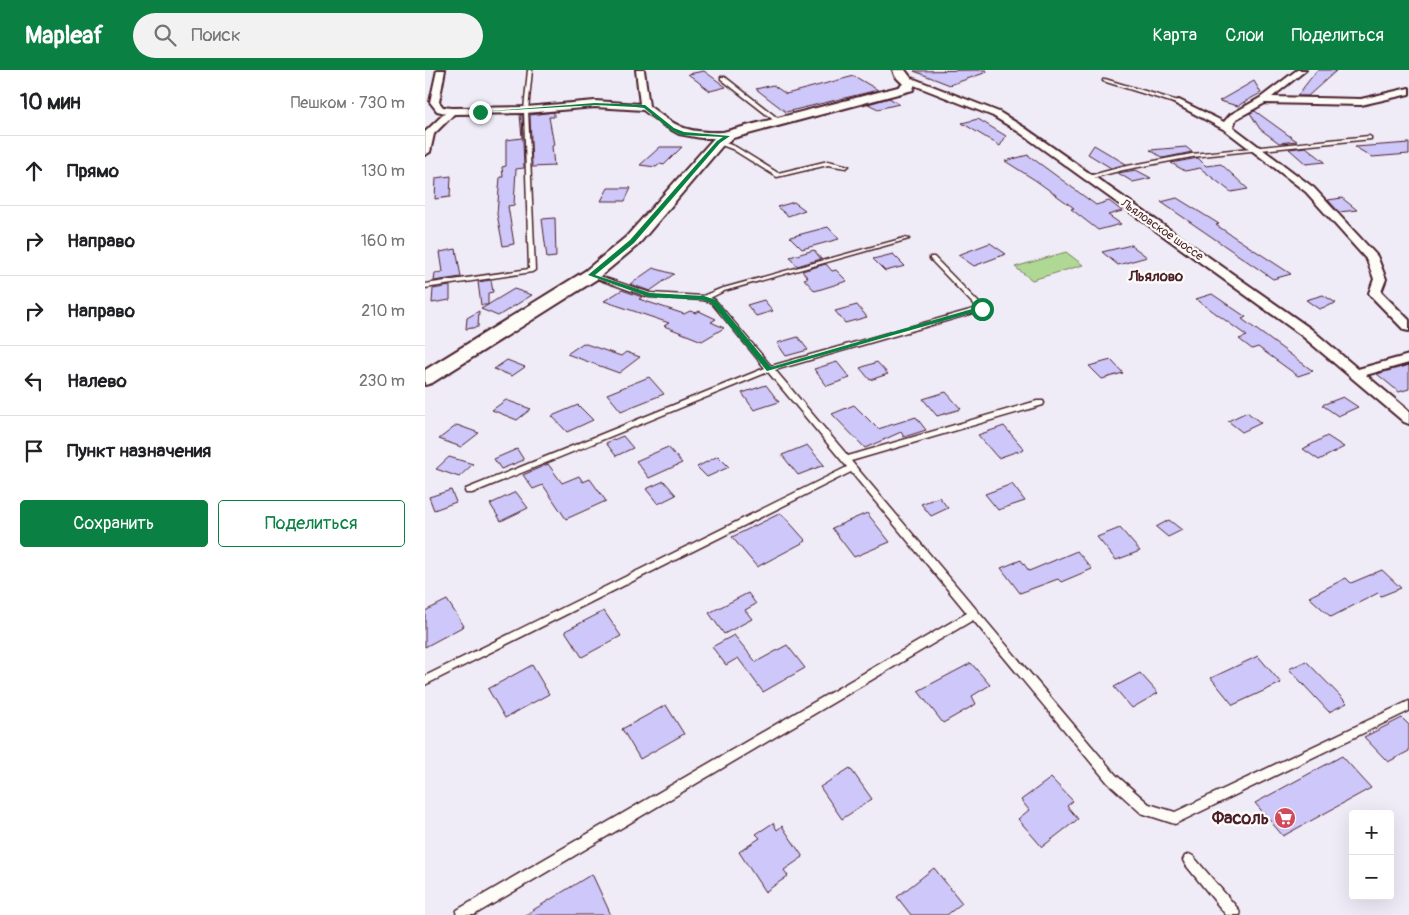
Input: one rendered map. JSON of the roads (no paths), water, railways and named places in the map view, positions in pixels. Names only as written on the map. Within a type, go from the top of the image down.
[{"type":"street","points":[[441,70],[434,102],[440,109],[453,112],[526,110],[595,104],[645,107],[672,129],[683,134],[723,139],[778,122],[903,90],[908,87],[909,83],[898,73]]},
{"type":"street","points":[[640,70],[645,107]]},
{"type":"street","points":[[1228,128],[1229,121],[1233,116],[1263,100],[1302,70]]},
{"type":"street","name":"Льяловское шоссе","points":[[898,73],[996,114],[1306,332],[1409,419]]},
{"type":"street","points":[[1263,100],[1361,102],[1409,91]]},
{"type":"street","points":[[1176,102],[1228,128],[1310,190],[1373,259],[1381,279],[1375,294],[1409,327]]},
{"type":"street","points":[[425,152],[429,133],[453,112]]},
{"type":"street","points":[[427,375],[591,275],[632,241],[723,139]]},
{"type":"street","points":[[1354,374],[1409,359]]},
{"type":"lane","points":[[425,286],[532,270],[526,110],[530,70]]},
{"type":"lane","points":[[723,78],[778,122]]},
{"type":"lane","points":[[1105,80],[1176,102]]},
{"type":"lane","points":[[1088,177],[1125,166],[1171,158],[1369,138]]},
{"type":"lane","points":[[723,139],[777,175],[828,163],[846,166]]},
{"type":"lane","points":[[704,298],[722,290],[906,239]]},
{"type":"lane","points":[[469,491],[769,369],[982,309],[932,258]]},
{"type":"lane","points":[[591,275],[649,295],[704,298],[713,301],[1111,779],[1145,809],[1175,818],[1409,706]]},
{"type":"lane","points":[[845,460],[1039,403]]},
{"type":"lane","points":[[425,681],[853,468]]},
{"type":"lane","points":[[462,915],[974,614]]},
{"type":"lane","points":[[1189,860],[1234,915]]},
{"type":"place","name":"Фасоль","points":[[1285,818]]},
{"type":"district","name":"Льялово","points":[[1156,276]]}]
